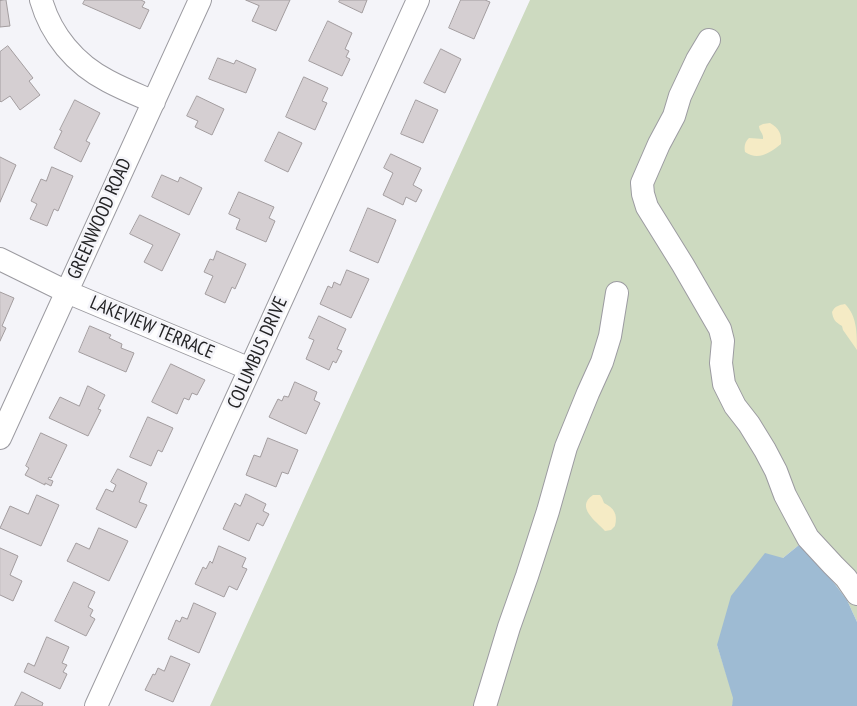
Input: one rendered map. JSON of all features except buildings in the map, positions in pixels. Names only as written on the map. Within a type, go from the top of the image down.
[{"type":"street","points":[[41,0],[56,34],[71,54],[88,69],[107,81],[154,102]]},
{"type":"street","name":"GREENWOOD ROAD","points":[[0,438],[200,0]]},
{"type":"street","name":"COLUMBUS DRIVE","points":[[96,706],[418,0]]},
{"type":"street","points":[[709,40],[697,60],[680,96],[674,116],[649,166],[642,183],[643,194],[647,207],[720,329],[723,341],[721,363],[724,384],[735,406],[750,424],[766,450],[808,538],[846,578],[857,594]]},
{"type":"street","name":"LAKEVIEW TERRACE","points":[[0,259],[68,292],[250,369]]},
{"type":"street","points":[[485,706],[548,511],[566,447],[602,362],[610,336],[617,293]]},
{"type":"green space","points":[[530,0],[857,0],[857,622],[847,600],[825,571],[799,545],[783,558],[717,645],[734,698],[732,706],[210,706]]},
{"type":"sand","points":[[770,123],[779,132],[781,144],[764,155],[755,156],[745,152],[745,144],[749,138],[763,139],[759,126]]},
{"type":"sand","points":[[845,304],[854,319],[857,350],[832,314],[836,307]]},
{"type":"sand","points":[[593,495],[600,495],[604,503],[614,512],[616,522],[611,530],[605,531],[589,514],[586,504]]},
{"type":"water","points":[[799,545],[825,571],[847,600],[857,622],[857,706],[732,706],[733,698],[717,645],[731,596],[765,553],[783,558]]}]
